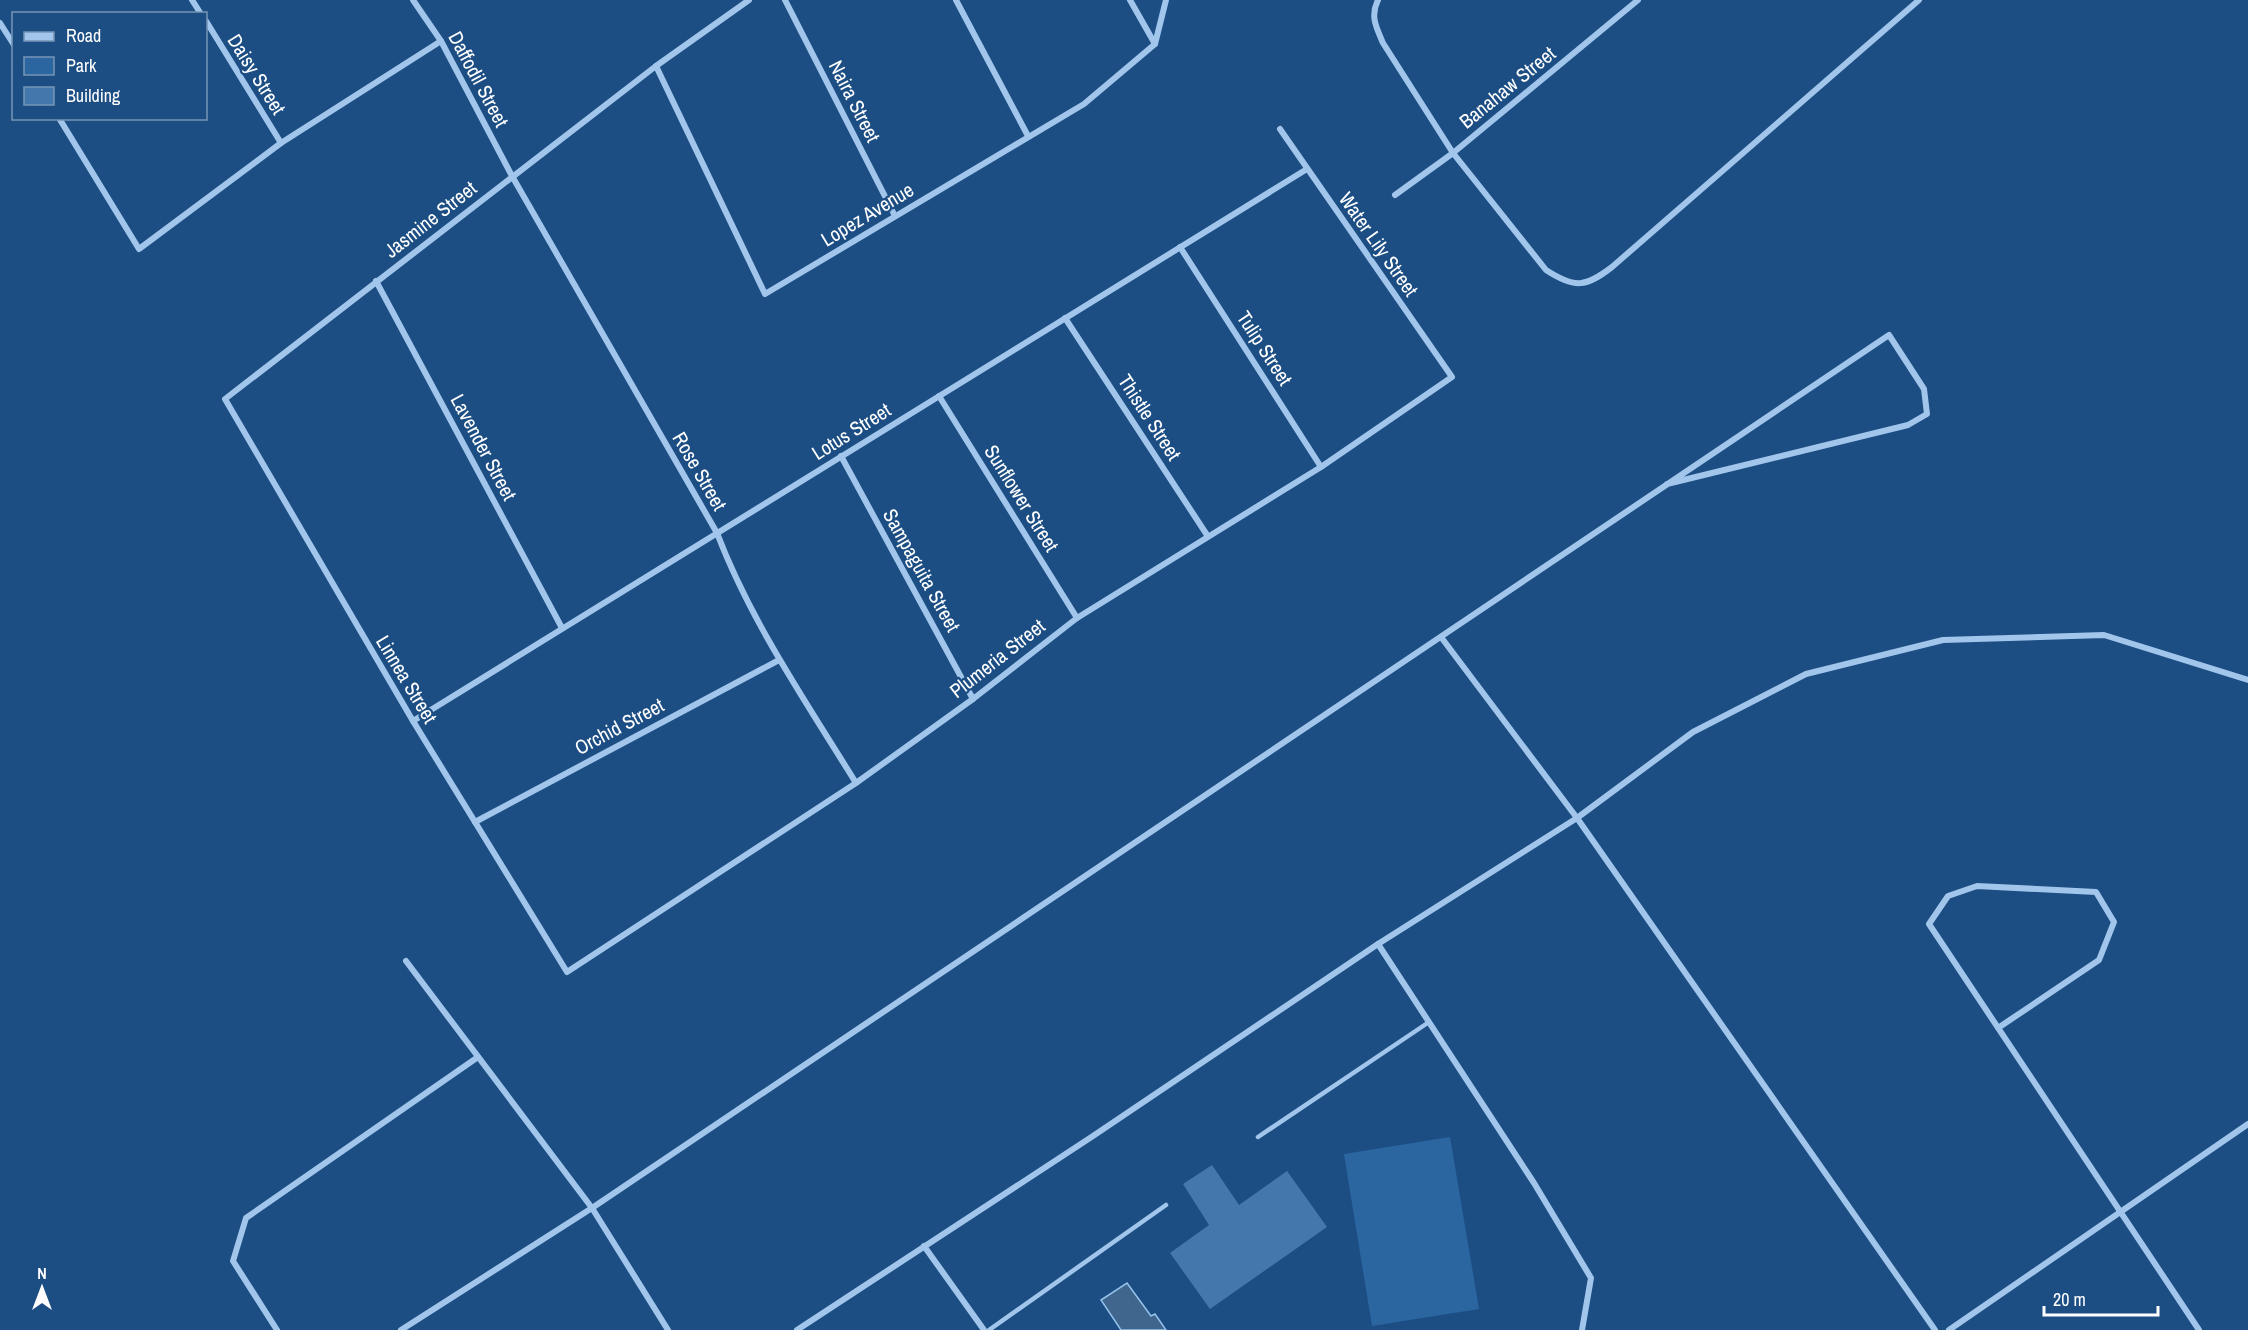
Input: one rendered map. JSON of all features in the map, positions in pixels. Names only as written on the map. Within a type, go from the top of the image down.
[{"type":"street","name":"Daffodil Street","points":[[413,0],[441,41],[512,176]]},
{"type":"street","name":"Jasmine Street","points":[[225,399],[656,66],[749,0]]},
{"type":"street","name":"Naira Street","points":[[785,0],[895,216]]},
{"type":"street","points":[[956,0],[1028,136]]},
{"type":"street","points":[[1130,0],[1155,44]]},
{"type":"street","points":[[1155,44],[1166,0]]},
{"type":"street","points":[[1378,0],[1373,11],[1376,27],[1383,43],[1453,153],[1546,270],[1562,281],[1582,285],[1612,267],[1919,0]]},
{"type":"street","name":"Banahaw Street","points":[[1395,195],[1453,153],[1638,0]]},
{"type":"street","points":[[0,23],[12,42]]},
{"type":"street","name":"Daisy Street","points":[[207,23],[281,143]]},
{"type":"street","points":[[60,120],[139,249],[281,143],[441,41]]},
{"type":"street","name":"Lopez Avenue","points":[[656,66],[765,294],[1084,104],[1155,44]]},
{"type":"street","name":"Water Lily Street","points":[[1280,129],[1452,377]]},
{"type":"street","name":"Lotus Street","points":[[413,721],[1307,169]]},
{"type":"street","name":"Rose Street","points":[[512,176],[717,533],[726,557],[779,660],[856,783]]},
{"type":"street","name":"Tulip Street","points":[[1180,247],[1321,467]]},
{"type":"street","name":"Lavender Street","points":[[376,281],[562,628]]},
{"type":"street","name":"Thistle Street","points":[[1065,318],[1207,535]]},
{"type":"street","points":[[401,1330],[592,1208],[1889,334],[1924,389],[1928,414],[1908,425],[1667,484]]},
{"type":"street","name":"Plumeria Street","points":[[567,972],[856,783],[973,699],[1077,618],[1207,535],[1321,467],[1452,377]]},
{"type":"street","name":"Sunflower Street","points":[[939,396],[1077,618]]},
{"type":"street","name":"Linnea Street","points":[[225,399],[413,721],[567,972]]},
{"type":"street","name":"Sampaguita Street","points":[[841,456],[973,699]]},
{"type":"street","points":[[797,1330],[1093,1136],[1377,944],[1577,818],[1693,732],[1806,674],[1943,640],[2104,635],[2248,680]]},
{"type":"street","points":[[1441,637],[1577,818],[1935,1330]]},
{"type":"street","name":"Orchid Street","points":[[475,822],[779,660]]},
{"type":"street","points":[[1998,1028],[2099,960],[2114,922],[2096,892],[1977,886],[1948,896],[1929,924],[1998,1028],[2119,1210],[2199,1330]]},
{"type":"street","points":[[1377,944],[1534,1183],[1591,1278],[1582,1330]]},
{"type":"street","points":[[406,961],[592,1208],[669,1330]]},
{"type":"street","points":[[277,1330],[233,1261],[246,1218],[478,1057]]},
{"type":"street","points":[[1949,1330],[2119,1210],[2248,1124]]},
{"type":"street","points":[[924,1246],[984,1330]]},
{"type":"lane","points":[[1258,1137],[1428,1022]]},
{"type":"lane","points":[[990,1330],[1166,1205]]},
{"type":"green space","points":[[1450,1137],[1479,1309],[1372,1326],[1344,1154]]},
{"type":"shaded area","points":[[1127,1283],[1151,1316],[1155,1314],[1166,1330],[1121,1330],[1101,1300]]},
{"type":"building","points":[[1212,1165],[1239,1205],[1287,1171],[1327,1227],[1210,1309],[1170,1253],[1209,1225],[1183,1184]]}]
